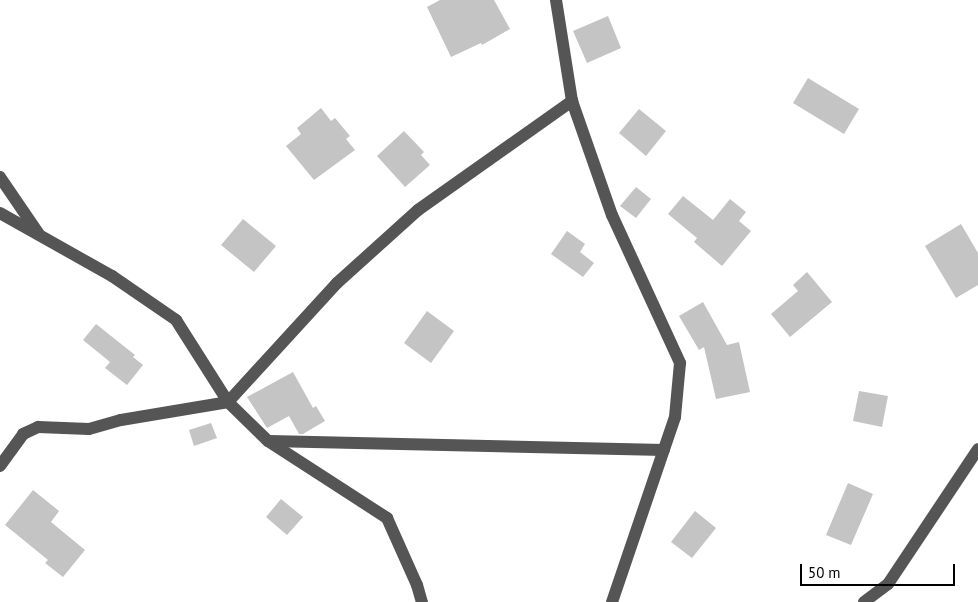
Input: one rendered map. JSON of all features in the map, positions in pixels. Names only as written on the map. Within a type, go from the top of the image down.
[{"type":"street","points":[[556,0],[572,101],[612,215],[680,363],[675,417],[612,602]]},
{"type":"street","points":[[0,466],[23,434],[38,427],[89,429],[122,420],[228,402],[337,283],[418,210],[572,101]]},
{"type":"street","points":[[0,177],[40,236]]},
{"type":"street","points":[[0,213],[112,276],[176,320],[228,402],[268,442],[387,518],[418,585],[422,602]]},
{"type":"street","points":[[268,442],[664,450]]},
{"type":"street","points":[[864,602],[888,584],[978,448]]},
{"type":"building","points":[[440,0],[494,0],[510,29],[482,45],[481,43],[451,57],[427,7]]},
{"type":"building","points":[[608,16],[621,48],[587,63],[573,31]]},
{"type":"building","points":[[808,78],[859,109],[844,134],[793,103]]},
{"type":"building","points":[[321,108],[331,121],[335,118],[350,136],[346,139],[355,150],[314,180],[286,146],[301,134],[297,128]]},
{"type":"building","points":[[639,109],[666,131],[646,156],[619,133]]},
{"type":"building","points":[[404,131],[424,152],[421,155],[430,165],[405,187],[377,156]]},
{"type":"building","points":[[636,187],[651,199],[636,218],[620,206]]},
{"type":"building","points":[[683,196],[713,220],[730,199],[746,212],[739,221],[751,231],[722,266],[694,242],[697,238],[668,214]]},
{"type":"building","points":[[243,219],[276,246],[254,272],[221,245]]},
{"type":"building","points":[[961,224],[978,253],[978,285],[956,298],[925,246]]},
{"type":"building","points":[[567,231],[585,244],[580,252],[594,263],[583,277],[551,254]]},
{"type":"building","points":[[807,272],[832,302],[790,337],[771,314],[798,291],[793,285]]},
{"type":"building","points":[[703,302],[727,345],[739,342],[750,392],[716,399],[704,347],[699,350],[679,316]]},
{"type":"building","points":[[427,311],[454,331],[431,363],[404,343]]},
{"type":"building","points":[[96,324],[135,355],[133,357],[143,365],[127,385],[105,368],[110,362],[83,340]]},
{"type":"building","points":[[293,372],[313,408],[316,406],[325,421],[303,434],[299,434],[289,416],[267,428],[247,397]]},
{"type":"building","points":[[859,391],[888,396],[882,427],[853,421]]},
{"type":"building","points":[[211,423],[217,438],[194,446],[189,430]]},
{"type":"building","points":[[848,483],[873,494],[851,545],[826,535]]},
{"type":"building","points":[[33,490],[59,511],[51,522],[85,550],[63,577],[45,563],[48,560],[5,525]]},
{"type":"building","points":[[281,499],[303,517],[287,535],[266,517]]},
{"type":"building","points":[[695,511],[716,528],[692,558],[671,542]]}]
